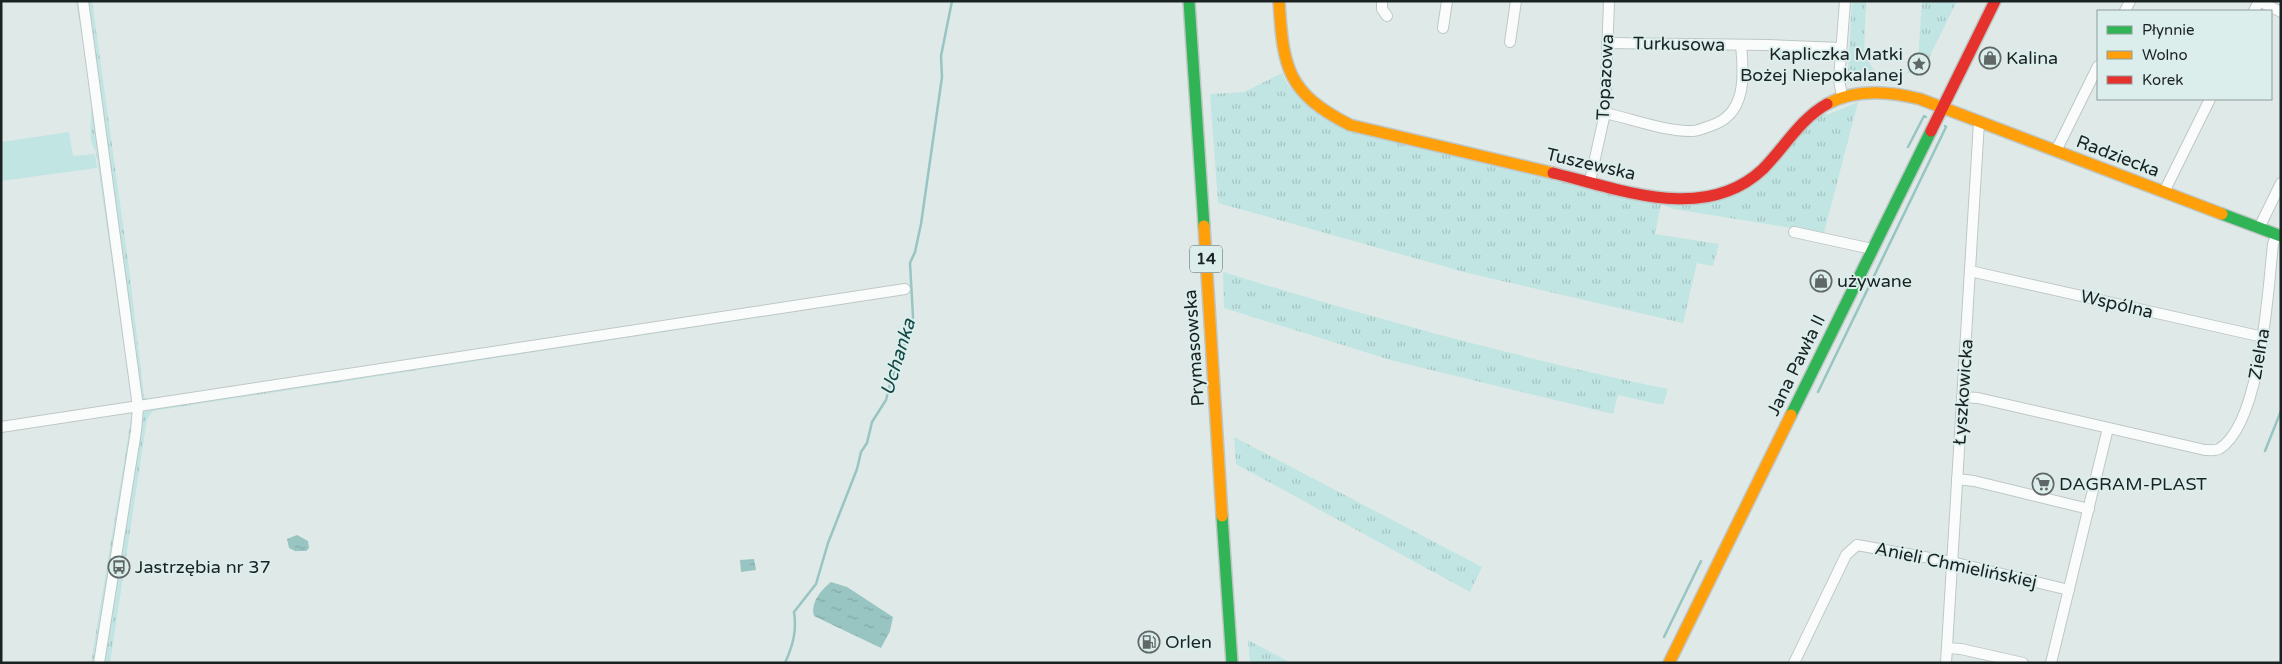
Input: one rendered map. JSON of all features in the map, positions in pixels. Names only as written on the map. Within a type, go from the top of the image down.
[{"type":"street","points":[[83,1],[138,407],[136,431],[99,663]]},
{"type":"street","name":"Prymasowska","points":[[1189,1],[1232,663]]},
{"type":"street","name":"Tuszewska","points":[[1279,1],[1283,46],[1292,80],[1303,95],[1316,107],[1334,118],[1350,125],[1658,198],[1692,200],[1722,194],[1746,182],[1758,172],[1814,112],[1842,96],[1866,91],[1889,93],[1921,98],[1943,107]]},
{"type":"street","points":[[1382,1],[1382,9],[1387,16]]},
{"type":"street","points":[[1444,28],[1448,1]]},
{"type":"street","points":[[1510,42],[1516,1]]},
{"type":"street","name":"Topazowa","points":[[1590,181],[1605,113],[1609,1]]},
{"type":"street","points":[[1842,96],[1840,80],[1845,1]]},
{"type":"street","name":"Jana Pawła II","points":[[1669,663],[1995,1]]},
{"type":"street","points":[[2259,1],[2281,12]]},
{"type":"street","name":"Turkusowa","points":[[1607,43],[1842,48]]},
{"type":"street","points":[[1605,113],[1693,132],[1718,124],[1732,110],[1741,97],[1744,74],[1741,45]]},
{"type":"street","points":[[2056,151],[2097,68]]},
{"type":"street","points":[[2164,192],[2210,100]]},
{"type":"street","name":"Radziecka","points":[[1943,107],[2279,235]]},
{"type":"street","name":"Łyszkowicka","points":[[1946,663],[1980,122]]},
{"type":"street","points":[[2259,228],[2281,183]]},
{"type":"street","points":[[1794,232],[1872,249]]},
{"type":"street","name":"Zielna","points":[[2108,428],[2204,450],[2218,450],[2229,441],[2235,432],[2256,376],[2263,337],[2273,244],[2279,235]]},
{"type":"street","name":"Wspólna","points":[[1970,271],[2263,337]]},
{"type":"street","points":[[1,427],[905,290]]},
{"type":"street","points":[[1962,397],[1978,398],[2108,428],[2051,663]]},
{"type":"street","points":[[1957,479],[1974,481],[2088,509]]},
{"type":"street","name":"Anieli Chmielińskiej","points":[[1794,663],[1846,555],[1857,546],[1952,562],[2069,590]]},
{"type":"street","points":[[1947,648],[1961,649],[2022,663]]},
{"type":"green space","points":[[76,1],[92,1],[129,268],[144,397],[149,399],[903,286],[903,295],[153,411],[147,419],[110,663],[91,663],[131,419],[132,401],[96,152],[91,136],[89,80]]},
{"type":"green space","points":[[1852,1],[1866,1],[1864,55],[1876,73],[1852,77],[1848,73]]},
{"type":"green space","points":[[1922,1],[1957,1],[1924,68],[1906,74],[1918,60]]},
{"type":"green space","points":[[1282,73],[1288,85],[1314,112],[1661,204],[1655,234],[1719,244],[1713,266],[1697,263],[1683,323],[1468,273],[1218,203],[1210,94],[1244,92]]},
{"type":"green space","points":[[1858,102],[1824,233],[1673,209],[1661,204],[1723,199],[1823,111],[1827,115]]},
{"type":"green space","points":[[69,132],[73,156],[95,154],[97,168],[1,181],[1,142]]},
{"type":"green space","points":[[1223,272],[1444,336],[1555,364],[1668,389],[1663,405],[1618,395],[1613,414],[1394,361],[1224,308]]},
{"type":"green space","points":[[1234,437],[1482,567],[1470,592],[1236,464]]},
{"type":"green space","points":[[1248,640],[1291,663],[1250,663]]},
{"type":"water","points":[[297,535],[308,541],[309,548],[306,551],[295,551],[289,548],[287,539]]},
{"type":"water","points":[[754,559],[756,570],[741,572],[740,560]]},
{"type":"water","points":[[831,582],[847,587],[893,617],[890,631],[881,648],[814,616],[815,602],[820,593]]},
{"type":"waterway","name":"Uchanka","points":[[785,663],[794,638],[794,612],[816,584],[828,543],[857,469],[861,452],[867,443],[872,422],[886,400],[913,317],[910,263],[915,252],[921,224],[942,77],[941,56],[952,1]]},
{"type":"waterway","points":[[1908,147],[1924,116],[1926,117]]},
{"type":"waterway","points":[[1818,392],[1945,126]]},
{"type":"waterway","points":[[2265,451],[2281,411]]},
{"type":"waterway","points":[[1664,637],[1701,561]]},
{"type":"traffic: fast","points":[[1189,1],[1204,226]]},
{"type":"traffic: fast","points":[[1791,415],[1931,131]]},
{"type":"traffic: fast","points":[[2222,214],[2281,236]]},
{"type":"traffic: fast","points":[[1222,516],[1232,663]]},
{"type":"traffic: slow","points":[[1279,1],[1283,44],[1292,76],[1313,102],[1329,113],[1350,125],[1553,173]]},
{"type":"traffic: slow","points":[[1827,104],[1849,95],[1873,92],[1920,99],[2222,214]]},
{"type":"traffic: slow","points":[[1204,226],[1222,516]]},
{"type":"traffic: slow","points":[[1669,663],[1791,415]]},
{"type":"traffic: jam","points":[[1931,131],[1995,1]]},
{"type":"traffic: jam","points":[[1553,173],[1606,187],[1661,198],[1689,199],[1715,195],[1740,186],[1763,169],[1800,126],[1817,110],[1827,104]]},
{"type":"place","name":"Kalina","points":[[1990,58]]},
{"type":"place","name":"Kapliczka Matki Bożej Niepokalanej","points":[[1919,64]]},
{"type":"place","name":"używane","points":[[1821,281]]},
{"type":"place","name":"DAGRAM-PLAST","points":[[2043,484]]},
{"type":"place","name":"Jastrzębia nr 37","points":[[119,567]]},
{"type":"place","name":"Orlen","points":[[1149,642]]}]
